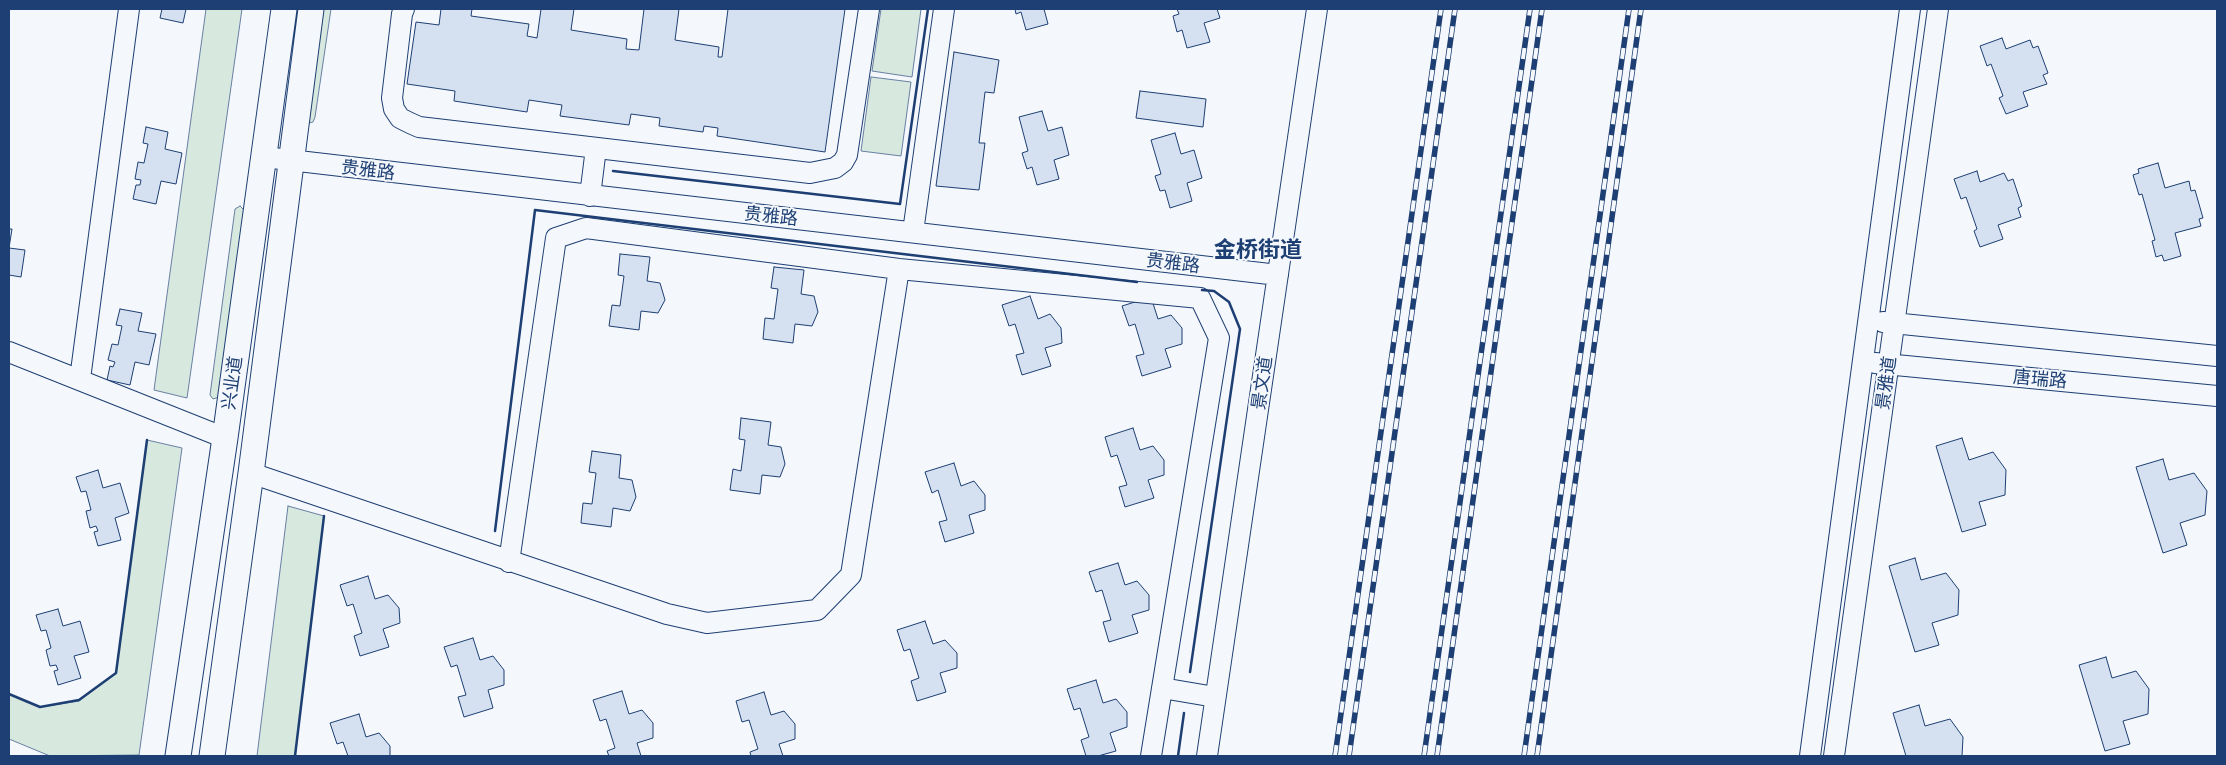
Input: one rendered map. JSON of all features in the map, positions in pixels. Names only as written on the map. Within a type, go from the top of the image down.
[{"type":"main road","name":"兴业道","points":[[178,756],[225,438],[284,9]]},
{"type":"main road","name":"兴业道","points":[[212,756],[311,9]]},
{"type":"street","points":[[80,379],[128,9]]},
{"type":"street","points":[[404,9],[392,98],[394,109],[400,118],[419,127],[810,173],[835,168],[844,162],[847,155],[869,9]]},
{"type":"street","points":[[913,232],[944,9]]},
{"type":"street","name":"景文道","points":[[1207,756],[1316,9]]},
{"type":"street","name":"景雅道","points":[[1810,756],[1910,9]]},
{"type":"street","name":"景雅道","points":[[1834,756],[1888,365],[1896,324],[1938,9]]},
{"type":"street","points":[[590,196],[596,148]]},
{"type":"street","name":"贵雅路","points":[[264,156],[290,161],[1278,275]]},
{"type":"street","points":[[509,562],[556,238],[586,228],[899,269],[1200,298],[1220,338],[1151,756]]},
{"type":"street","points":[[251,473],[667,614],[707,623],[817,610],[851,575],[899,269]]},
{"type":"street","points":[[1868,320],[2217,356]]},
{"type":"street","points":[[9,352],[225,438]]},
{"type":"street","name":"唐瑞路","points":[[1863,362],[2217,396]]},
{"type":"street","points":[[1162,688],[1215,697]]},
{"type":"shaded area","points":[[206,9],[242,9],[187,398],[154,390]]},
{"type":"shaded area","points":[[319,9],[331,9],[315,117],[313,122],[309,123],[306,120]]},
{"type":"shaded area","points":[[881,9],[921,9],[912,77],[872,71]]},
{"type":"shaded area","points":[[871,77],[911,82],[901,156],[861,151]]},
{"type":"shaded area","points":[[240,206],[244,210],[219,397],[213,399],[210,395],[235,209]]},
{"type":"shaded area","points":[[147,440],[182,448],[139,755],[50,756],[9,739],[9,694],[40,707],[79,701],[116,673]]},
{"type":"shaded area","points":[[288,506],[324,516],[295,756],[257,756]]},
{"type":"building","points":[[162,9],[186,9],[183,23],[160,18]]},
{"type":"building","points":[[441,9],[472,9],[471,16],[529,24],[527,36],[537,38],[541,9],[574,9],[571,30],[627,39],[626,49],[639,50],[644,9],[679,9],[675,40],[719,47],[718,57],[722,57],[728,9],[845,9],[825,152],[717,136],[718,128],[704,126],[703,132],[659,126],[660,118],[631,114],[629,125],[560,116],[562,105],[529,100],[527,112],[454,101],[455,91],[407,84],[416,22],[439,25]]},
{"type":"building","points":[[1015,9],[1044,9],[1048,24],[1026,30],[1021,12],[1016,14]]},
{"type":"building","points":[[1177,9],[1217,9],[1220,18],[1204,23],[1210,42],[1187,48],[1182,30],[1177,32],[1173,16],[1179,14]]},
{"type":"building","points":[[2002,38],[2006,49],[2030,40],[2033,48],[2038,46],[2048,73],[2043,75],[2047,84],[2023,92],[2028,106],[2006,114],[1999,98],[2003,96],[1991,64],[1987,66],[1980,46]]},
{"type":"building","points":[[954,52],[999,60],[994,93],[985,92],[979,143],[985,143],[979,190],[936,186]]},
{"type":"building","points":[[1140,91],[1206,99],[1203,127],[1136,118]]},
{"type":"building","points":[[1042,111],[1048,131],[1062,127],[1069,155],[1054,160],[1059,179],[1037,185],[1032,167],[1027,169],[1022,153],[1028,151],[1019,117]]},
{"type":"building","points":[[146,127],[168,132],[165,149],[182,153],[176,184],[161,181],[156,204],[133,199],[136,185],[140,185],[141,180],[135,179],[138,162],[144,163],[148,144],[143,143]]},
{"type":"building","points":[[1175,133],[1181,154],[1194,150],[1202,178],[1187,183],[1192,201],[1170,208],[1165,190],[1160,191],[1155,176],[1161,174],[1151,140]]},
{"type":"building","points":[[2158,163],[2165,188],[2189,181],[2191,191],[2195,190],[2203,218],[2199,219],[2201,226],[2175,233],[2181,256],[2164,261],[2162,255],[2156,257],[2152,241],[2155,240],[2142,194],[2139,195],[2133,175],[2139,173],[2138,169]]},
{"type":"building","points":[[1977,171],[1980,182],[2004,173],[2008,181],[2013,179],[2022,206],[2018,208],[2021,217],[1998,225],[2003,239],[1980,247],[1974,231],[1977,229],[1966,197],[1961,199],[1954,179]]},
{"type":"building","points":[[9,229],[12,229],[9,248]]},
{"type":"building","points":[[9,248],[25,250],[21,277],[9,275]]},
{"type":"building","points":[[620,254],[650,257],[647,281],[660,283],[665,300],[658,313],[641,311],[639,330],[609,326],[612,305],[620,306],[624,276],[618,275]]},
{"type":"building","points":[[774,267],[804,270],[801,294],[814,296],[818,312],[812,326],[795,324],[793,343],[763,339],[765,318],[774,319],[778,289],[771,288]]},
{"type":"building","points":[[1030,296],[1038,319],[1050,314],[1061,328],[1062,343],[1045,348],[1051,366],[1022,375],[1016,355],[1024,353],[1015,324],[1009,326],[1002,305]]},
{"type":"building","points":[[1151,297],[1158,319],[1171,315],[1182,328],[1182,344],[1165,349],[1171,367],[1142,376],[1136,356],[1144,354],[1135,324],[1129,326],[1122,306]]},
{"type":"building","points":[[120,309],[142,313],[138,331],[156,334],[149,365],[135,362],[130,385],[107,380],[110,366],[113,367],[115,362],[108,360],[112,344],[118,345],[122,326],[116,325]]},
{"type":"building","points":[[741,418],[771,422],[768,445],[781,447],[785,464],[780,477],[762,475],[760,494],[730,490],[733,469],[741,471],[745,440],[739,439]]},
{"type":"building","points":[[1133,428],[1140,450],[1153,446],[1164,460],[1164,475],[1148,480],[1154,498],[1125,507],[1119,487],[1127,485],[1117,455],[1111,457],[1105,437]]},
{"type":"building","points":[[1962,438],[1969,460],[1993,452],[2006,470],[2005,495],[1979,502],[1986,525],[1962,532],[1936,446]]},
{"type":"building","points":[[592,451],[621,455],[619,478],[632,480],[636,497],[630,511],[613,508],[611,527],[581,523],[583,503],[592,504],[596,473],[589,472]]},
{"type":"building","points":[[2163,459],[2169,480],[2194,473],[2207,491],[2205,515],[2180,523],[2187,545],[2163,553],[2136,467]]},
{"type":"building","points":[[954,463],[961,486],[974,481],[985,495],[985,510],[969,515],[974,533],[945,542],[939,522],[947,520],[938,490],[932,493],[925,472]]},
{"type":"building","points":[[98,470],[103,488],[120,483],[129,513],[115,518],[121,540],[98,546],[94,532],[98,531],[96,526],[90,528],[86,511],[91,510],[86,491],[81,492],[76,477]]},
{"type":"building","points":[[1915,558],[1921,580],[1946,573],[1959,590],[1958,615],[1932,623],[1939,645],[1915,652],[1889,566]]},
{"type":"building","points":[[1118,563],[1125,585],[1137,581],[1149,595],[1149,610],[1132,615],[1138,633],[1109,642],[1103,622],[1111,620],[1102,590],[1096,592],[1089,572]]},
{"type":"building","points":[[368,576],[375,599],[388,595],[399,608],[400,623],[383,629],[389,647],[360,656],[354,636],[362,633],[353,604],[347,606],[340,585]]},
{"type":"building","points":[[58,609],[63,626],[80,621],[89,652],[74,656],[81,678],[58,685],[54,671],[58,670],[56,665],[50,666],[46,650],[51,648],[46,630],[41,631],[36,615]]},
{"type":"building","points":[[925,621],[933,644],[945,640],[957,653],[957,668],[940,673],[946,692],[917,701],[911,681],[919,678],[910,649],[904,651],[897,630]]},
{"type":"building","points":[[473,638],[480,660],[493,656],[504,670],[504,685],[488,690],[493,708],[464,717],[458,697],[466,695],[457,665],[451,667],[444,647]]},
{"type":"building","points":[[2106,657],[2112,678],[2136,671],[2149,689],[2148,714],[2123,721],[2130,744],[2105,751],[2079,665]]},
{"type":"building","points":[[1096,680],[1103,703],[1116,699],[1127,712],[1127,727],[1110,733],[1116,751],[1098,756],[1086,756],[1081,740],[1089,737],[1080,708],[1074,710],[1067,689]]},
{"type":"building","points":[[622,691],[629,714],[642,710],[653,723],[653,738],[637,743],[641,756],[609,756],[607,751],[615,748],[606,719],[600,721],[593,700]]},
{"type":"building","points":[[764,692],[771,715],[784,711],[795,724],[795,739],[779,744],[783,756],[751,756],[750,752],[758,749],[749,720],[742,722],[736,701]]},
{"type":"building","points":[[1919,705],[1925,726],[1950,719],[1963,737],[1962,756],[1906,756],[1893,713]]},
{"type":"building","points":[[359,714],[366,737],[379,733],[390,746],[390,756],[348,756],[343,742],[337,744],[330,723]]},
{"type":"railway","points":[[1335,756],[1441,9]]},
{"type":"railway","points":[[1349,756],[1455,9]]},
{"type":"railway","points":[[1424,756],[1530,9]]},
{"type":"railway","points":[[1437,756],[1542,9]]},
{"type":"railway","points":[[1524,756],[1629,9]]},
{"type":"railway","points":[[1537,756],[1641,9]]},
{"type":"wall","points":[[613,171],[900,204],[928,9]]},
{"type":"wall","points":[[495,531],[535,210],[1137,282]]},
{"type":"wall","points":[[1190,672],[1240,329],[1229,302],[1214,291],[1202,290]]},
{"type":"wall","points":[[9,694],[40,707],[79,700],[116,673],[147,440]]},
{"type":"wall","points":[[295,756],[324,516]]},
{"type":"wall","points":[[1178,756],[1184,713]]},
{"type":"district","name":"金桥街道","points":[[1258,250]]}]
